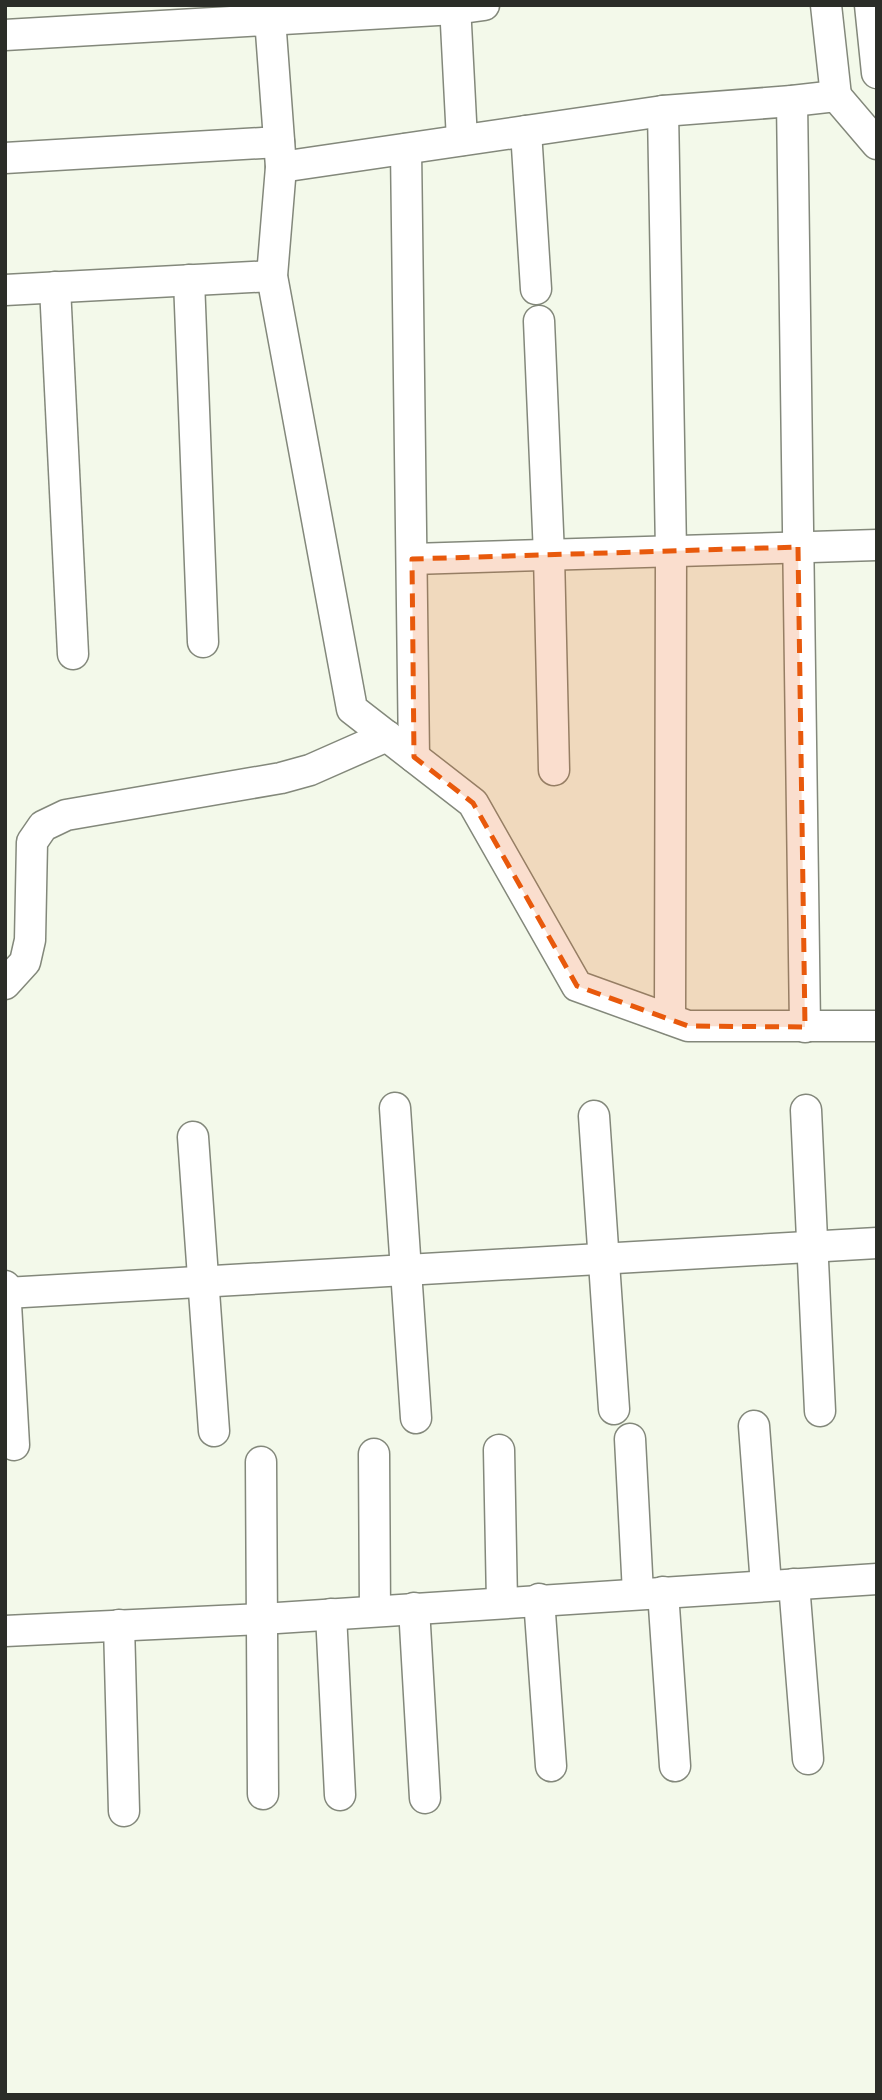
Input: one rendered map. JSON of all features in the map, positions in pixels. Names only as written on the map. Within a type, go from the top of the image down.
[{"type":"street","points":[[5,35],[270,12],[484,5]]},
{"type":"street","points":[[826,5],[836,96],[877,144]]},
{"type":"street","points":[[870,5],[877,73]]},
{"type":"street","points":[[455,7],[462,140]]},
{"type":"street","points":[[270,12],[280,155],[272,276],[352,709],[473,803],[577,986],[688,1026],[877,1026]]},
{"type":"street","points":[[5,158],[280,155],[406,149],[663,111],[792,102],[836,96]]},
{"type":"street","points":[[792,102],[804,1027]]},
{"type":"street","points":[[663,111],[671,551],[670,1019]]},
{"type":"street","points":[[526,131],[536,289]]},
{"type":"street","points":[[406,149],[414,757]]},
{"type":"street","points":[[5,290],[272,276]]},
{"type":"street","points":[[189,280],[203,642]]},
{"type":"street","points":[[55,287],[73,654]]},
{"type":"street","points":[[539,321],[549,555],[554,770]]},
{"type":"street","points":[[412,559],[877,545]]},
{"type":"street","points":[[5,984],[25,962],[30,940],[32,842],[43,826],[66,815],[281,778],[310,770],[387,736]]},
{"type":"street","points":[[396,1108],[416,1418]]},
{"type":"street","points":[[806,1110],[820,1411]]},
{"type":"street","points":[[594,1116],[614,1409]]},
{"type":"street","points":[[194,1138],[214,1431]]},
{"type":"street","points":[[6,1293],[877,1243]]},
{"type":"street","points":[[5,1286],[14,1445]]},
{"type":"street","points":[[754,1426],[808,1759]]},
{"type":"street","points":[[630,1439],[675,1766]]},
{"type":"street","points":[[499,1450],[502,1602]]},
{"type":"street","points":[[374,1454],[375,1611]]},
{"type":"street","points":[[261,1462],[263,1794]]},
{"type":"street","points":[[5,1631],[262,1619],[877,1579]]},
{"type":"street","points":[[539,1599],[551,1766]]},
{"type":"street","points":[[414,1608],[425,1798]]},
{"type":"street","points":[[331,1614],[340,1795]]},
{"type":"street","points":[[119,1625],[124,1811]]},
{"type":"highlighted area","points":[[798,547],[805,1027],[688,1026],[577,986],[473,803],[414,757],[412,559]]}]
